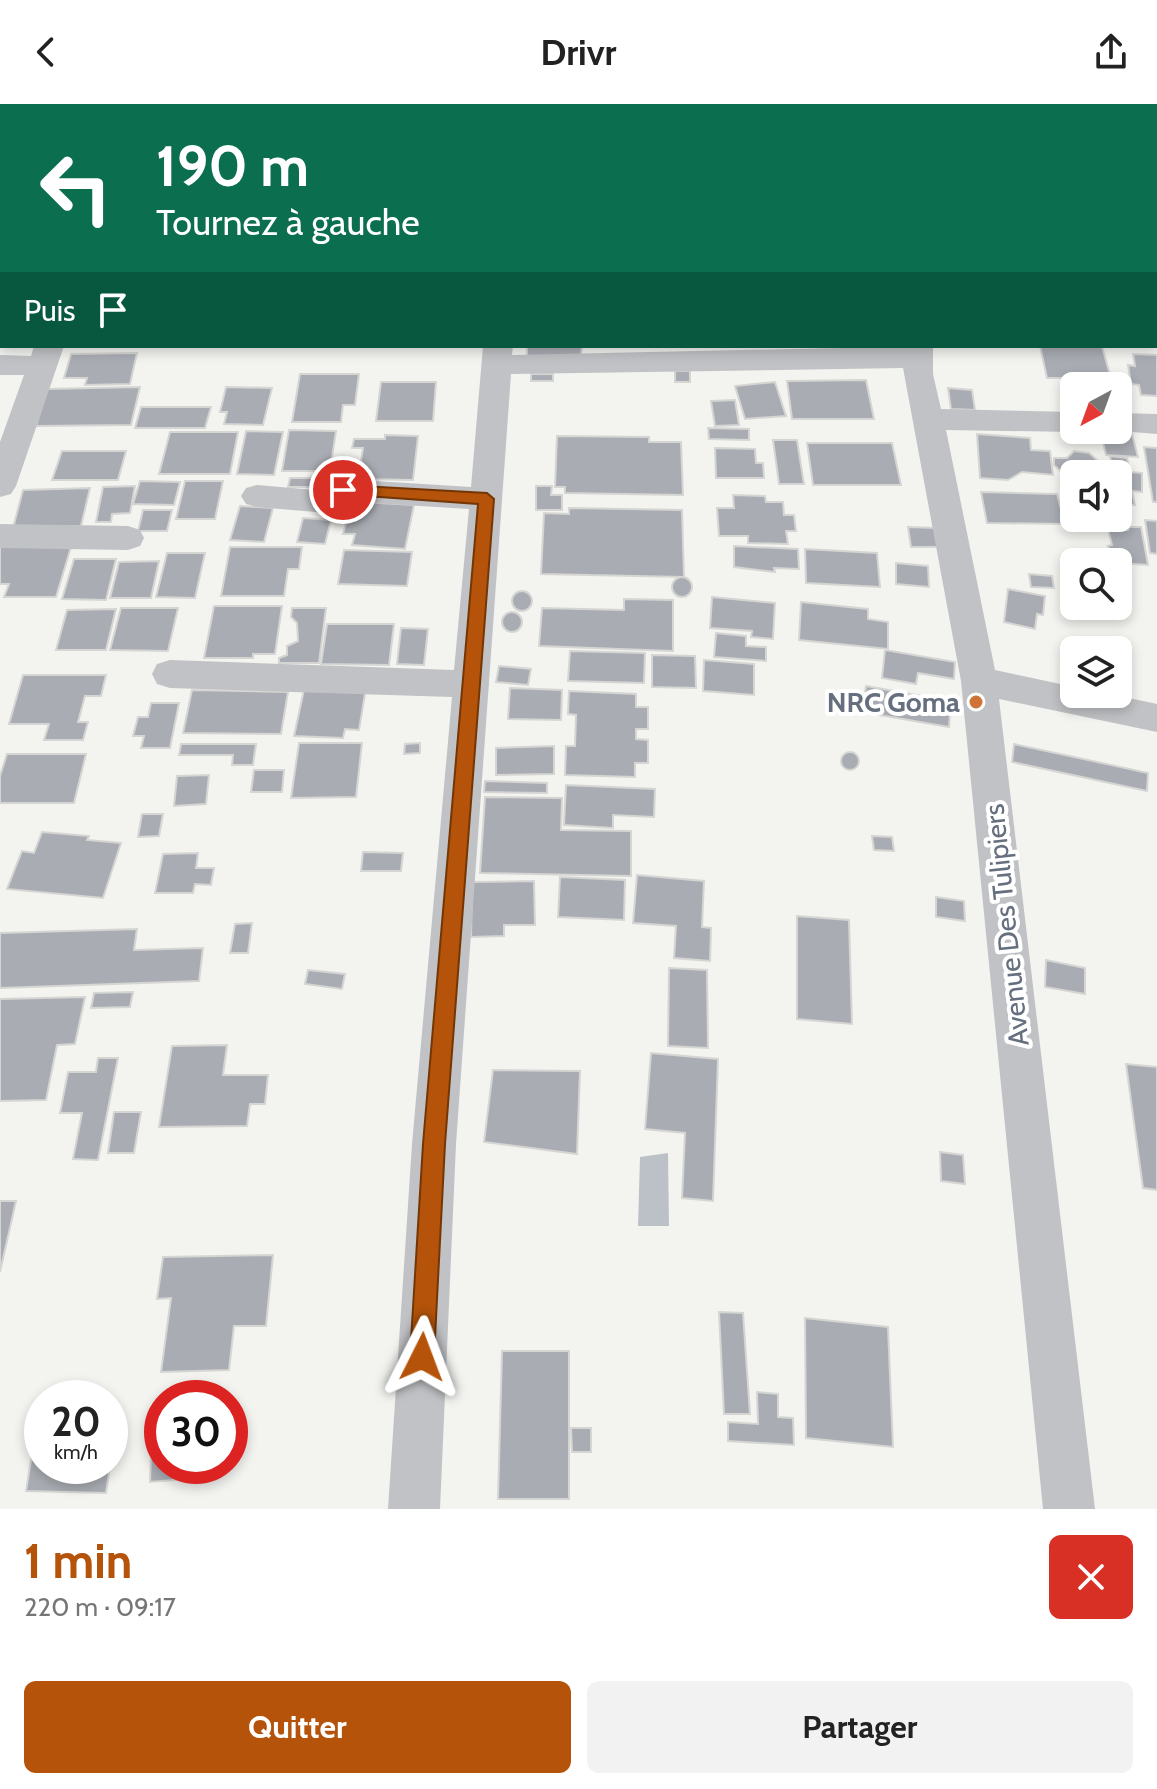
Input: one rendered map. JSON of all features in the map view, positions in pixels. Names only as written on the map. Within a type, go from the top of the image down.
[{"type":"street","points":[[414,1509],[434,1144],[498,356],[917,352]]},
{"type":"street","name":"Avenue Des Tulipiers","points":[[917,352],[921,395],[929,419],[979,681],[1069,1509]]},
{"type":"street","points":[[0,365],[45,356]]},
{"type":"street","points":[[0,486],[45,356]]},
{"type":"street","points":[[929,419],[1060,422]]},
{"type":"street","points":[[1132,423],[1157,424]]},
{"type":"street","points":[[257,496],[339,503],[343,490],[487,499]]},
{"type":"street","points":[[0,536],[128,538]]},
{"type":"street","points":[[170,674],[472,684]]},
{"type":"street","points":[[979,681],[1157,718]]},
{"type":"shaded area","points":[[668,1153],[669,1226],[638,1226],[640,1157]]},
{"type":"building","points":[[527,348],[582,348],[581,357],[527,356]]},
{"type":"building","points":[[1040,348],[1103,348],[1109,372],[1060,372],[1060,378],[1047,378]]},
{"type":"building","points":[[137,353],[130,384],[85,385],[87,378],[64,378],[71,354]]},
{"type":"building","points":[[1133,354],[1157,355],[1157,396],[1141,395],[1139,385],[1132,384],[1132,372],[1129,372],[1128,365],[1135,366]]},
{"type":"building","points":[[675,371],[690,371],[690,382],[675,382]]},
{"type":"building","points":[[300,374],[359,374],[355,405],[343,405],[341,422],[292,422]]},
{"type":"building","points":[[531,374],[553,374],[553,381],[531,381]]},
{"type":"building","points":[[866,380],[874,419],[792,419],[787,381]]},
{"type":"building","points":[[381,382],[436,382],[433,421],[376,421]]},
{"type":"building","points":[[775,382],[786,416],[745,419],[735,386]]},
{"type":"building","points":[[140,387],[131,425],[36,426],[47,389]]},
{"type":"building","points":[[226,387],[272,388],[263,425],[224,424],[227,412],[220,412]]},
{"type":"building","points":[[948,388],[972,390],[975,410],[951,409]]},
{"type":"building","points":[[735,400],[739,425],[715,426],[711,401]]},
{"type":"building","points":[[141,407],[211,407],[205,428],[135,428]]},
{"type":"building","points":[[708,428],[749,429],[749,440],[709,439]]},
{"type":"building","points":[[289,430],[336,431],[330,471],[282,471]]},
{"type":"building","points":[[246,431],[283,432],[274,475],[237,474]]},
{"type":"building","points":[[170,432],[238,432],[230,474],[159,474]]},
{"type":"building","points":[[977,434],[1030,438],[1031,450],[1050,451],[1053,475],[1022,472],[1008,480],[980,478]]},
{"type":"building","points":[[1132,434],[1138,457],[1106,455],[1103,444],[1132,444]]},
{"type":"building","points":[[385,435],[418,436],[413,480],[358,479],[363,448],[352,448],[354,439],[385,439]]},
{"type":"building","points":[[557,436],[649,437],[649,442],[681,442],[683,495],[565,493],[565,487],[555,487]]},
{"type":"building","points":[[773,440],[797,440],[804,484],[779,484]]},
{"type":"building","points":[[807,443],[892,443],[901,485],[813,485]]},
{"type":"building","points":[[1144,447],[1157,448],[1157,502],[1153,502]]},
{"type":"building","points":[[715,448],[755,449],[756,463],[763,463],[764,478],[716,478]]},
{"type":"building","points":[[62,451],[126,451],[118,480],[52,480]]},
{"type":"building","points":[[1074,451],[1089,453],[1097,460],[1060,460],[1060,471],[1054,465],[1054,458],[1067,458]]},
{"type":"building","points":[[1110,456],[1127,458],[1111,460]]},
{"type":"building","points":[[1132,472],[1142,473],[1142,492],[1132,491]]},
{"type":"building","points":[[290,478],[314,478],[313,487],[288,487]]},
{"type":"building","points":[[140,481],[180,482],[174,505],[133,504]]},
{"type":"building","points":[[185,481],[223,481],[215,519],[176,519]]},
{"type":"building","points":[[135,486],[130,513],[112,514],[111,522],[96,522],[103,487]]},
{"type":"building","points":[[536,486],[552,486],[551,495],[562,495],[562,510],[536,510]]},
{"type":"building","points":[[90,488],[81,526],[13,528],[23,490]]},
{"type":"building","points":[[981,492],[1057,494],[1060,524],[987,523]]},
{"type":"building","points":[[733,495],[765,496],[766,502],[783,502],[784,515],[794,515],[796,531],[786,531],[788,544],[748,543],[748,536],[719,536],[717,508],[734,508]]},
{"type":"building","points":[[363,502],[414,505],[405,549],[352,545],[355,534],[343,534],[348,515],[359,516]]},
{"type":"building","points":[[240,506],[273,508],[264,542],[230,540]]},
{"type":"building","points":[[569,508],[682,510],[684,577],[541,574],[544,513],[569,514]]},
{"type":"building","points":[[143,510],[172,510],[167,531],[138,531]]},
{"type":"building","points":[[303,518],[331,520],[325,544],[297,542]]},
{"type":"building","points":[[1145,520],[1157,521],[1157,554],[1150,553]]},
{"type":"building","points":[[908,527],[936,528],[939,547],[911,547]]},
{"type":"building","points":[[1132,527],[1141,527],[1148,565],[1132,564],[1132,548],[1108,548],[1112,545],[1109,532],[1132,532]]},
{"type":"building","points":[[0,546],[71,547],[56,597],[4,597],[9,584],[0,584]]},
{"type":"building","points":[[734,546],[798,549],[799,569],[774,568],[775,572],[734,567]]},
{"type":"building","points":[[230,547],[302,547],[299,569],[288,569],[284,596],[221,596]]},
{"type":"building","points":[[805,549],[877,553],[880,587],[806,583]]},
{"type":"building","points":[[344,550],[412,552],[407,586],[338,584]]},
{"type":"building","points":[[167,553],[205,553],[195,598],[156,597]]},
{"type":"building","points":[[74,559],[116,559],[106,600],[62,599]]},
{"type":"building","points":[[159,561],[151,598],[110,598],[119,562]]},
{"type":"building","points":[[896,563],[928,566],[929,587],[896,584]]},
{"type":"building","points":[[1029,574],[1052,576],[1054,588],[1031,587]]},
{"type":"building","points":[[682,577],[689,580],[692,587],[689,594],[682,597],[675,594],[672,587],[675,580]]},
{"type":"building","points":[[1008,589],[1045,596],[1043,615],[1037,614],[1035,629],[1004,622]]},
{"type":"building","points":[[522,591],[529,594],[532,601],[529,608],[522,611],[515,608],[512,601],[515,594]]},
{"type":"building","points":[[712,597],[775,603],[773,639],[751,637],[752,631],[710,628]]},
{"type":"building","points":[[624,599],[673,600],[673,651],[539,646],[542,608],[624,610]]},
{"type":"building","points":[[801,602],[868,609],[868,619],[888,622],[888,649],[799,640]]},
{"type":"building","points":[[214,606],[282,606],[275,654],[253,654],[253,658],[204,658]]},
{"type":"building","points":[[121,608],[178,608],[168,651],[110,650]]},
{"type":"building","points":[[292,608],[326,608],[319,663],[279,663],[279,658],[287,655],[287,646],[298,641],[297,623],[291,617]]},
{"type":"building","points":[[116,609],[106,650],[56,650],[67,610]]},
{"type":"building","points":[[508,612],[516,612],[522,622],[516,632],[508,632],[502,626],[502,618]]},
{"type":"building","points":[[327,624],[394,624],[389,665],[321,664]]},
{"type":"building","points":[[401,628],[428,629],[424,665],[397,664]]},
{"type":"building","points":[[716,633],[746,636],[746,646],[766,647],[766,661],[714,657]]},
{"type":"building","points":[[885,650],[955,662],[954,679],[918,673],[916,684],[882,678]]},
{"type":"building","points":[[570,651],[645,653],[644,683],[568,681]]},
{"type":"building","points":[[652,655],[695,656],[696,688],[652,687]]},
{"type":"building","points":[[704,660],[754,664],[754,695],[703,691]]},
{"type":"building","points":[[499,666],[531,669],[528,685],[496,682]]},
{"type":"building","points":[[23,675],[106,675],[101,696],[85,696],[78,722],[88,722],[83,740],[44,740],[49,724],[9,724]]},
{"type":"building","points":[[305,685],[366,688],[359,730],[345,729],[343,738],[294,736]]},
{"type":"building","points":[[866,686],[951,701],[949,727],[862,712]]},
{"type":"building","points":[[510,688],[562,690],[561,720],[508,719]]},
{"type":"building","points":[[192,690],[288,692],[281,734],[183,733]]},
{"type":"building","points":[[569,691],[636,694],[636,707],[648,707],[648,729],[636,729],[636,739],[648,740],[648,763],[635,763],[635,777],[565,775],[566,746],[575,746],[576,715],[568,714]]},
{"type":"building","points":[[151,703],[179,703],[170,748],[141,748],[144,736],[133,736],[138,717],[148,717]]},
{"type":"building","points":[[299,743],[362,743],[356,797],[291,798]]},
{"type":"building","points":[[420,743],[420,753],[404,754],[405,744]]},
{"type":"building","points":[[181,744],[256,744],[253,765],[232,765],[233,755],[179,755]]},
{"type":"building","points":[[1014,744],[1148,773],[1147,791],[1012,762]]},
{"type":"building","points":[[554,746],[554,774],[496,775],[496,748]]},
{"type":"building","points":[[850,752],[859,761],[850,770],[841,761]]},
{"type":"building","points":[[7,754],[86,754],[74,803],[0,803],[0,776]]},
{"type":"building","points":[[254,770],[284,770],[282,792],[251,792]]},
{"type":"building","points":[[209,775],[206,804],[174,806],[177,776]]},
{"type":"building","points":[[485,781],[547,783],[547,793],[484,792]]},
{"type":"building","points":[[566,785],[655,789],[654,817],[613,815],[613,828],[564,825]]},
{"type":"building","points":[[485,797],[562,798],[561,830],[631,831],[631,876],[480,873]]},
{"type":"building","points":[[142,814],[163,814],[159,836],[138,837]]},
{"type":"building","points":[[42,832],[89,836],[87,840],[121,843],[103,898],[7,889],[22,851],[34,853]]},
{"type":"building","points":[[872,836],[892,837],[894,851],[874,850]]},
{"type":"building","points":[[363,852],[403,853],[401,871],[361,871]]},
{"type":"building","points":[[198,853],[196,868],[214,868],[211,885],[195,884],[193,893],[155,893],[163,854]]},
{"type":"building","points":[[637,875],[704,881],[702,927],[711,928],[710,961],[674,958],[676,926],[633,923]]},
{"type":"building","points":[[560,877],[625,880],[624,920],[558,917]]},
{"type":"building","points":[[534,881],[535,925],[504,925],[504,936],[471,937],[472,882]]},
{"type":"building","points":[[936,897],[964,901],[965,921],[936,917]]},
{"type":"building","points":[[797,916],[849,920],[852,1024],[797,1019]]},
{"type":"building","points":[[252,923],[248,953],[230,953],[235,924]]},
{"type":"building","points":[[137,929],[134,950],[203,948],[199,981],[0,988],[0,933]]},
{"type":"building","points":[[1046,960],[1085,968],[1085,994],[1045,987]]},
{"type":"building","points":[[669,968],[707,970],[708,1048],[668,1046]]},
{"type":"building","points":[[308,970],[345,974],[342,989],[305,984]]},
{"type":"building","points":[[133,992],[130,1007],[91,1008],[94,993]]},
{"type":"building","points":[[85,997],[75,1044],[57,1045],[46,1100],[0,1101],[0,999]]},
{"type":"building","points":[[227,1045],[223,1075],[268,1075],[265,1104],[250,1104],[247,1126],[159,1127],[172,1046]]},
{"type":"building","points":[[651,1053],[718,1059],[713,1201],[682,1198],[685,1133],[645,1129]]},
{"type":"building","points":[[98,1058],[118,1058],[98,1160],[73,1159],[82,1113],[60,1113],[68,1072],[96,1072]]},
{"type":"building","points":[[1126,1064],[1157,1067],[1157,1190],[1143,1188]]},
{"type":"building","points":[[493,1070],[580,1071],[577,1154],[484,1142]]},
{"type":"building","points":[[114,1112],[141,1112],[134,1153],[108,1153]]},
{"type":"building","points":[[940,1152],[963,1155],[965,1184],[941,1181]]},
{"type":"building","points":[[0,1201],[16,1201],[0,1272]]},
{"type":"building","points":[[273,1255],[266,1326],[234,1326],[229,1370],[161,1372],[171,1298],[157,1299],[163,1257]]},
{"type":"building","points":[[719,1312],[743,1313],[750,1414],[724,1414]]},
{"type":"building","points":[[805,1318],[888,1327],[893,1447],[806,1438]]},
{"type":"building","points":[[502,1351],[569,1351],[569,1499],[498,1499]]},
{"type":"building","points":[[757,1392],[778,1394],[778,1417],[793,1418],[794,1445],[728,1441],[728,1422],[758,1424]]},
{"type":"building","points":[[571,1428],[591,1428],[591,1452],[572,1452]]},
{"type":"building","points":[[27,1484],[107,1484],[106,1493],[26,1491]]},
{"type":"place","name":"NRC Goma","points":[[976,702]]},
{"type":"route","points":[[343,490],[487,499],[434,1144],[422,1357]]}]
